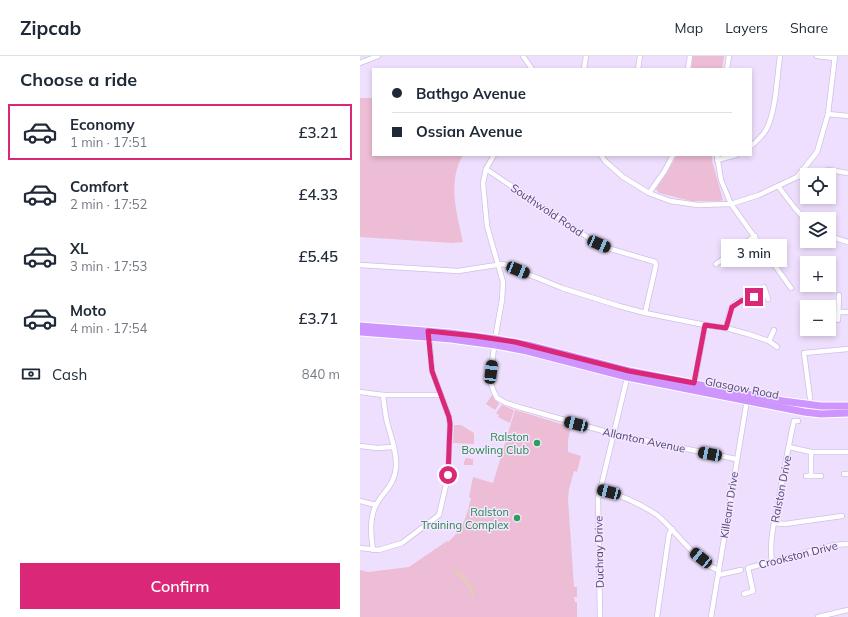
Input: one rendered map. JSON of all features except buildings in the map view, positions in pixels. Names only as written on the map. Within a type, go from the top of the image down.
[{"type":"main road","name":"Glasgow Road","points":[[360,326],[384,331]]},
{"type":"main road","name":"Glasgow Road","points":[[360,332],[384,331],[429,334],[528,345],[628,374],[747,397],[813,413],[846,409]]},
{"type":"main road","name":"Glasgow Road","points":[[747,397],[811,401],[846,409]]},
{"type":"street","points":[[360,63],[378,56]]},
{"type":"street","points":[[523,56],[531,68]]},
{"type":"street","points":[[584,68],[586,56]]},
{"type":"street","points":[[638,68],[640,56]]},
{"type":"street","points":[[688,68],[690,56]]},
{"type":"street","points":[[727,68],[729,56]]},
{"type":"street","points":[[752,145],[766,130],[773,111],[780,56]]},
{"type":"street","points":[[797,177],[817,152],[828,114],[834,57],[817,56]]},
{"type":"street","points":[[828,114],[848,116]]},
{"type":"street","points":[[493,156],[486,169],[483,183],[487,226],[503,282],[495,342]]},
{"type":"street","points":[[602,156],[605,161],[623,177],[649,193],[670,201],[698,205],[731,204],[759,195],[797,177],[829,170],[848,173]]},
{"type":"street","points":[[649,193],[664,172],[672,156]]},
{"type":"street","points":[[717,157],[721,180],[731,204],[792,288]]},
{"type":"street","name":"Southwold Road","points":[[486,169],[599,244],[655,262],[656,265],[645,313]]},
{"type":"street","points":[[778,186],[800,214]]},
{"type":"street","points":[[716,264],[755,236]]},
{"type":"street","points":[[836,238],[848,242]]},
{"type":"street","points":[[360,265],[458,271],[504,264],[588,297],[645,313],[726,328],[769,341],[777,347]]},
{"type":"street","points":[[764,287],[768,299]]},
{"type":"street","points":[[726,328],[730,311],[736,303],[766,294]]},
{"type":"street","points":[[838,320],[839,295]]},
{"type":"street","points":[[839,312],[848,312]]},
{"type":"street","points":[[693,387],[705,325]]},
{"type":"street","points":[[769,341],[774,330]]},
{"type":"street","points":[[360,548],[373,550],[385,549],[402,543],[434,520],[440,512],[448,476],[450,424],[449,417],[432,371],[429,334]]},
{"type":"street","name":"Allanton Avenue","points":[[495,342],[490,381],[497,398],[506,403],[614,434],[736,459]]},
{"type":"street","points":[[811,401],[804,353],[848,350]]},
{"type":"street","name":"Duchray Drive","points":[[600,617],[598,499],[628,374]]},
{"type":"street","points":[[360,392],[383,395],[441,395]]},
{"type":"street","points":[[373,550],[370,533],[376,505],[389,488],[394,475],[396,461],[383,395]]},
{"type":"street","name":"Killearn Drive","points":[[711,617],[747,397]]},
{"type":"street","name":"Ralston Drive","points":[[772,562],[770,551],[774,523],[794,421],[798,421]]},
{"type":"street","points":[[360,446],[376,448],[394,447]]},
{"type":"street","points":[[789,447],[811,452],[848,452]]},
{"type":"street","points":[[811,452],[808,476],[821,476]]},
{"type":"street","points":[[600,490],[618,494],[636,502],[657,516],[672,529],[689,549],[719,572],[741,570]]},
{"type":"street","points":[[360,501],[376,505]]},
{"type":"street","points":[[774,523],[784,524],[832,514],[842,516]]},
{"type":"street","points":[[657,617],[669,534],[672,529]]},
{"type":"street","name":"Crookston Drive","points":[[744,594],[753,591],[748,568],[834,545],[848,544]]},
{"type":"street","points":[[818,617],[848,610]]},
{"type":"shaded area","points":[[693,56],[724,56],[722,68],[691,68]]},
{"type":"shaded area","points":[[360,98],[372,98],[372,156],[462,156],[458,165],[454,187],[456,209],[463,242],[452,243],[360,237]]},
{"type":"shaded area","points":[[676,156],[712,156],[712,161],[723,200],[691,201],[659,193],[656,189]]},
{"type":"shaded area","points":[[492,395],[499,404],[495,410],[486,404]]},
{"type":"shaded area","points":[[502,405],[514,410],[510,423],[498,417],[499,415],[496,413]]},
{"type":"shaded area","points":[[515,410],[571,427],[568,440],[568,452],[581,456],[577,472],[574,471],[568,499],[574,587],[577,587],[577,597],[574,597],[575,602],[577,602],[577,617],[360,617],[360,570],[368,572],[409,567],[447,541],[448,542],[458,532],[466,517],[471,498],[469,497],[473,477],[493,483]]},
{"type":"shaded area","points":[[454,425],[461,425],[474,433],[474,444],[453,443]]},
{"type":"shaded area","points":[[465,458],[473,459],[473,465],[464,465],[463,461],[465,461]]},
{"type":"waterway","points":[[454,570],[468,584],[473,596]]},
{"type":"place","name":"Ralston Bowling Club","points":[[537,443]]},
{"type":"place","name":"Ralston Training Complex","points":[[517,518]]},
{"type":"route","points":[[448,475],[450,424],[449,417],[432,371],[428,331],[515,342],[629,371],[694,383],[705,325],[726,328],[732,307],[736,303],[754,297]]}]
